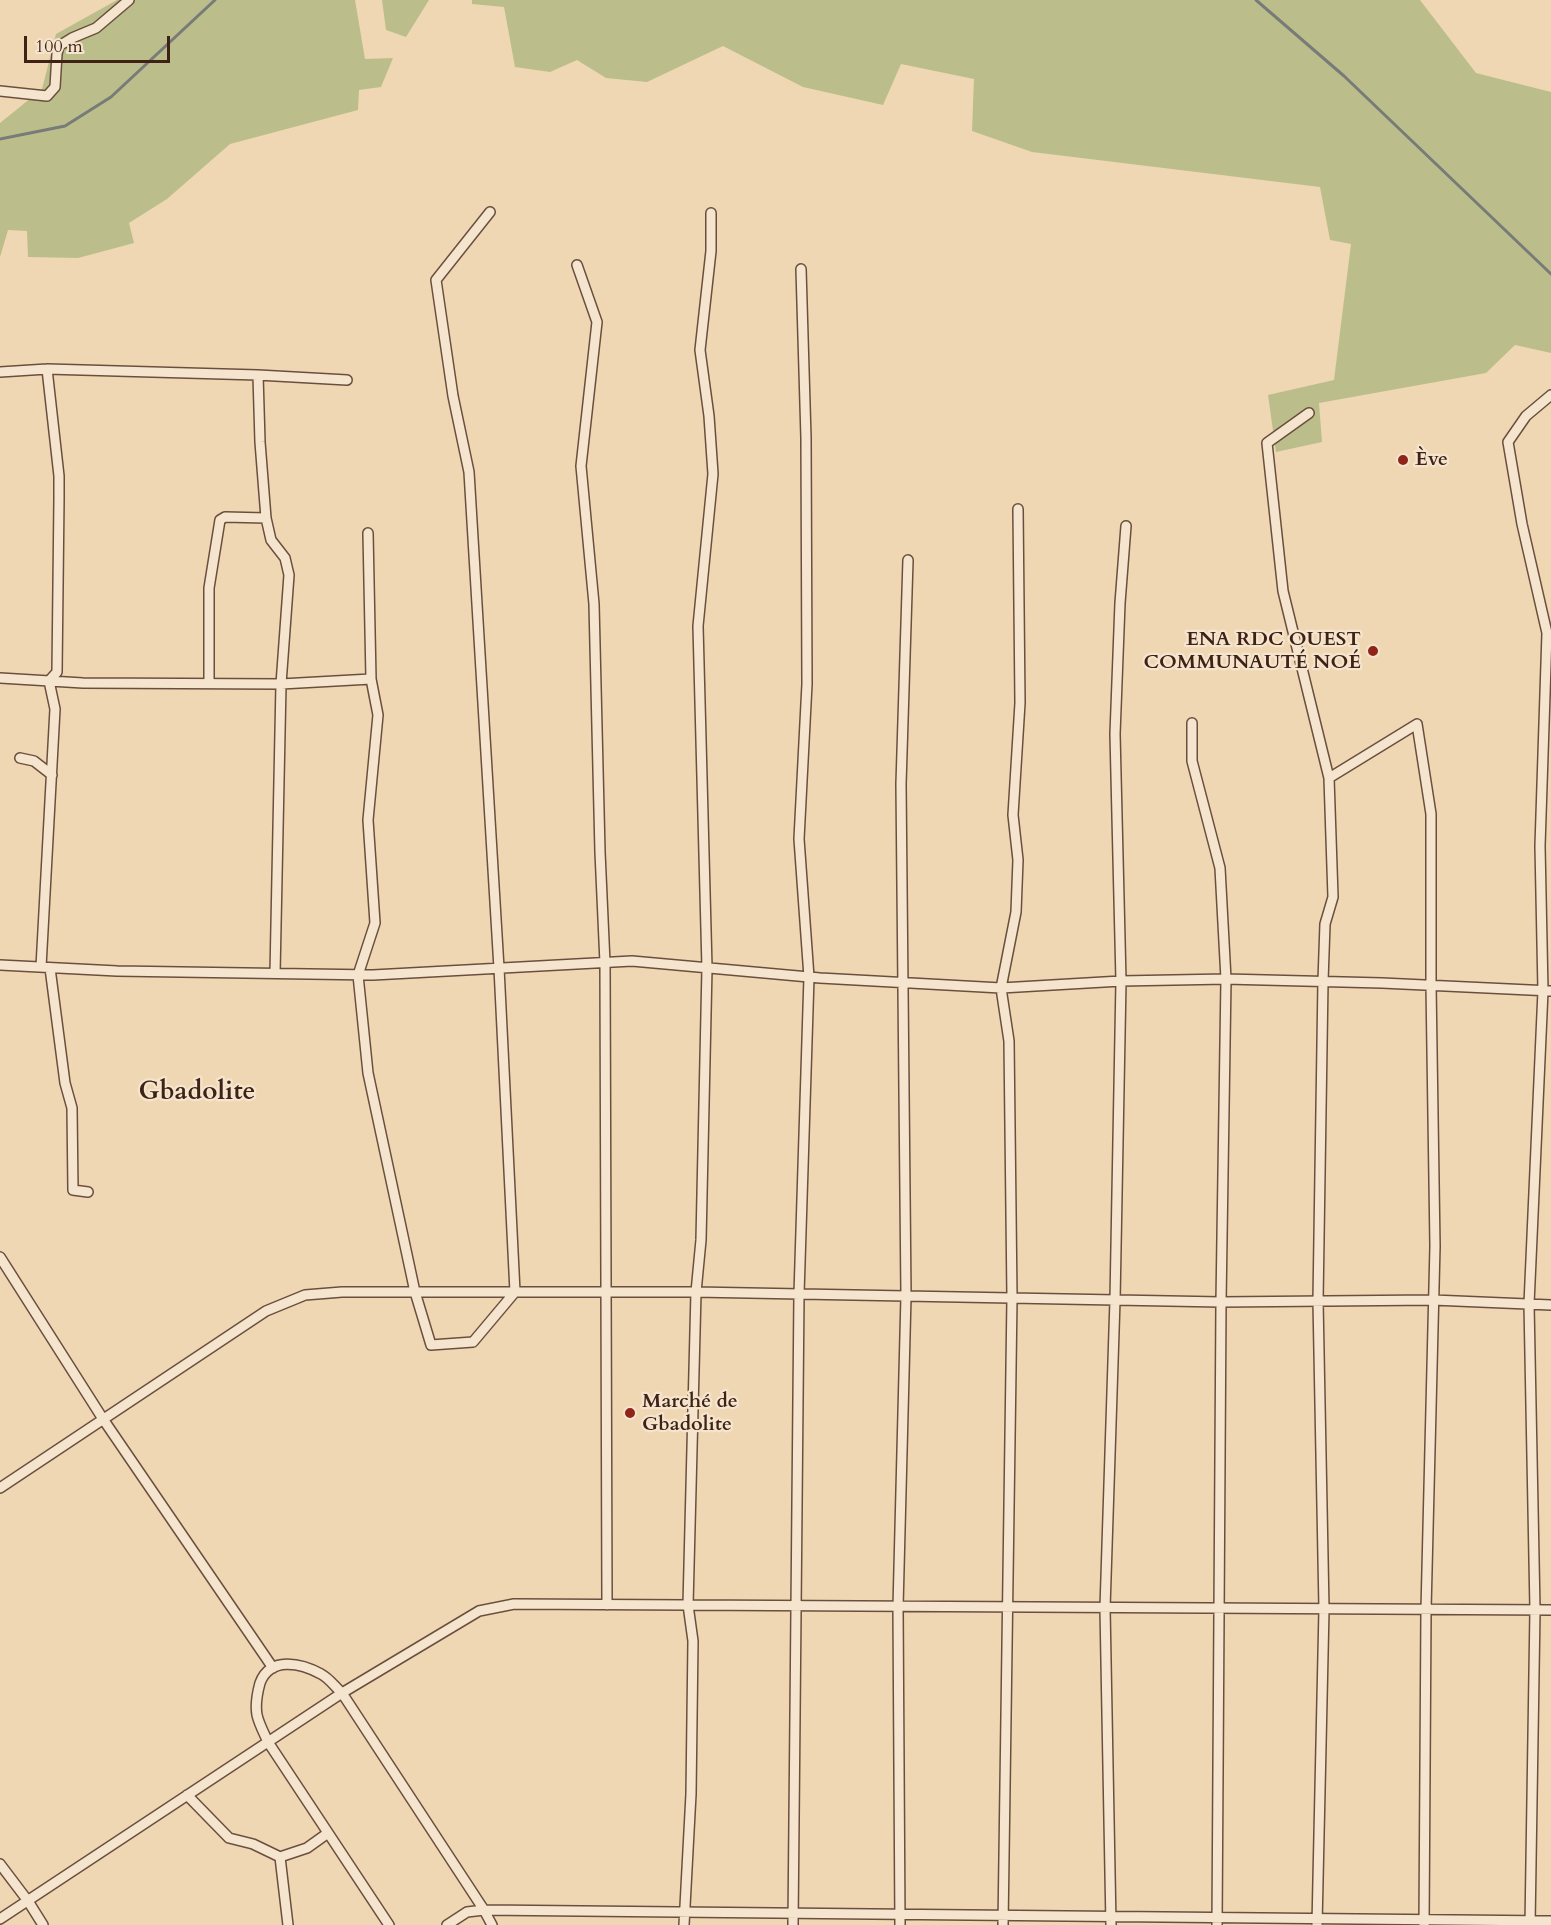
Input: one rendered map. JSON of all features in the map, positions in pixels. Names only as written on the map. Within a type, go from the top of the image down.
[{"type":"street","points":[[0,91],[47,96],[55,87],[59,46],[96,28],[129,0]]},
{"type":"street","points":[[368,533],[370,678],[378,715],[368,820],[375,923],[358,975],[368,1073],[415,1292],[431,1345],[473,1342],[515,1292],[499,968],[469,472],[451,385],[436,280],[490,212]]},
{"type":"street","points":[[684,1925],[691,1794],[693,1641],[688,1605],[696,1292],[701,1240],[707,968],[698,626],[713,474],[709,416],[700,350],[711,251],[711,213]]},
{"type":"street","points":[[578,265],[597,322],[581,466],[594,604],[605,963],[607,1605]]},
{"type":"street","points":[[793,1925],[799,1294],[809,977],[799,839],[807,684],[806,438],[801,269]]},
{"type":"street","points":[[0,372],[47,369],[347,380]]},
{"type":"street","points":[[47,369],[59,476],[57,672],[49,681]]},
{"type":"street","points":[[258,375],[266,518],[271,540],[285,558],[289,575],[281,684],[275,974]]},
{"type":"street","points":[[1530,1923],[1535,1610],[1529,1304],[1547,991],[1540,846],[1547,633],[1522,524],[1508,442],[1526,416],[1551,395]]},
{"type":"street","points":[[1309,413],[1267,443],[1283,591],[1329,778],[1333,897],[1325,924],[1318,1301],[1324,1609],[1317,1922]]},
{"type":"street","points":[[1003,1920],[1012,1298],[1009,1041],[1001,988],[1016,912],[1018,860],[1013,815],[1020,703],[1018,509]]},
{"type":"street","points":[[209,683],[209,588],[220,520],[266,518]]},
{"type":"street","points":[[1111,1921],[1105,1608],[1115,1300],[1121,981],[1115,734],[1120,603],[1126,526]]},
{"type":"street","points":[[900,1920],[898,1607],[906,1296],[901,784],[908,560]]},
{"type":"street","points":[[0,678],[83,683],[281,684],[370,678]]},
{"type":"street","points":[[49,681],[56,709],[46,968],[65,1083],[72,1108],[73,1190],[88,1192]]},
{"type":"street","points":[[1192,723],[1192,761],[1220,868],[1226,979],[1221,1302],[1217,1921]]},
{"type":"street","points":[[1329,778],[1417,724],[1431,814],[1435,1246],[1426,1610],[1425,1922]]},
{"type":"street","points":[[21,758],[33,761],[52,776]]},
{"type":"street","points":[[0,966],[358,975],[632,961],[809,977],[1001,988],[1121,981],[1226,979],[1547,991]]},
{"type":"street","points":[[0,1257],[103,1419],[273,1668]]},
{"type":"street","points":[[0,1488],[266,1311],[304,1295],[342,1292],[696,1292],[1221,1302],[1434,1300],[1551,1305]]},
{"type":"street","points":[[0,1919],[342,1693],[479,1611],[514,1604],[1551,1611]]},
{"type":"street","points":[[388,1925],[268,1742],[257,1715],[256,1695],[262,1678],[273,1668],[284,1663],[298,1665],[323,1674],[342,1693],[492,1925]]},
{"type":"street","points":[[187,1795],[229,1838],[253,1844],[280,1857],[307,1848],[328,1833]]},
{"type":"street","points":[[280,1857],[288,1925]]},
{"type":"street","points":[[0,1864],[28,1900],[43,1925]]},
{"type":"street","points":[[447,1925],[467,1912],[484,1910],[794,1914],[900,1920],[1530,1923],[1551,1921]]},
{"type":"green space","points":[[117,0],[355,0],[365,59],[393,58],[381,87],[359,90],[358,110],[230,144],[167,199],[129,223],[134,243],[78,258],[28,257],[27,231],[8,230],[0,257],[0,123],[42,89],[56,34]]},
{"type":"green space","points":[[382,0],[429,0],[406,37],[386,30]]},
{"type":"green space","points":[[472,0],[1420,0],[1476,73],[1551,92],[1551,353],[1515,345],[1486,373],[1319,403],[1322,442],[1276,452],[1268,395],[1334,380],[1351,244],[1330,240],[1320,187],[1032,152],[972,131],[974,79],[901,64],[883,105],[803,87],[723,46],[647,82],[606,78],[577,60],[550,72],[515,67],[504,7],[472,4]]},
{"type":"waterway","points":[[0,139],[65,126],[111,97],[215,0]]},
{"type":"waterway","points":[[1256,0],[1344,76],[1551,274]]},
{"type":"place","name":"Ève","points":[[1403,460]]},
{"type":"place","name":"ENA RDC OUEST COMMUNAUTÉ NOÉ","points":[[1373,651]]},
{"type":"place","name":"Marché de Gbadolite","points":[[630,1413]]},
{"type":"district","name":"Gbadolite","points":[[197,1093]]}]
